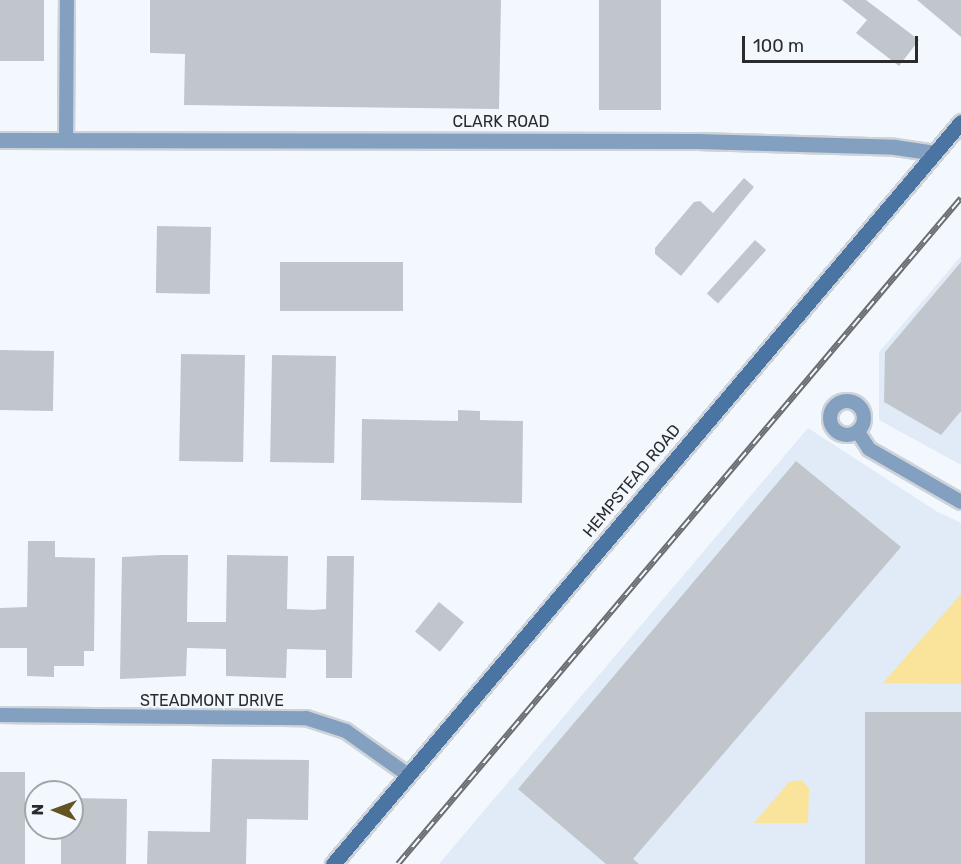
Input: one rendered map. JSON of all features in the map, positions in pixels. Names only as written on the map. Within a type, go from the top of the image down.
[{"type":"main road","name":"HEMPSTEAD ROAD","points":[[333,864],[961,122]]},
{"type":"street","points":[[66,140],[68,0]]},
{"type":"street","name":"CLARK ROAD","points":[[0,130],[66,140]]},
{"type":"street","name":"CLARK ROAD","points":[[0,140],[698,141],[895,147],[935,153]]},
{"type":"street","points":[[858,432],[869,449],[961,502]]},
{"type":"street","name":"STEADMONT DRIVE","points":[[0,715],[306,718],[346,731],[376,749],[408,775]]},
{"type":"shaded area","points":[[961,256],[961,465],[879,420],[879,352]]},
{"type":"shaded area","points":[[808,428],[936,511],[961,523],[961,864],[439,864]]},
{"type":"shaded area","points":[[961,594],[961,684],[883,683]]},
{"type":"shaded area","points":[[801,780],[809,788],[808,823],[754,823],[789,782]]},
{"type":"building","points":[[0,0],[44,0],[44,61],[0,61]]},
{"type":"building","points":[[150,0],[501,0],[499,109],[184,105],[185,54],[150,53]]},
{"type":"building","points":[[599,0],[661,0],[661,110],[599,110]]},
{"type":"building","points":[[842,0],[866,0],[919,40],[899,66],[856,33],[867,20]]},
{"type":"building","points":[[917,0],[961,0],[961,37]]},
{"type":"building","points":[[744,178],[754,187],[681,276],[655,254],[655,248],[694,202],[700,201],[713,213]]},
{"type":"building","points":[[157,226],[211,227],[210,294],[156,293]]},
{"type":"building","points":[[755,240],[766,250],[718,304],[707,294]]},
{"type":"building","points":[[280,262],[403,262],[403,311],[280,311]]},
{"type":"building","points":[[961,262],[961,411],[941,435],[884,402],[885,352]]},
{"type":"building","points":[[0,350],[54,351],[53,411],[0,410]]},
{"type":"building","points":[[181,354],[245,355],[243,462],[179,461]]},
{"type":"building","points":[[272,355],[336,356],[334,463],[270,462]]},
{"type":"building","points":[[458,410],[480,411],[480,420],[523,421],[522,503],[361,500],[362,419],[458,421]]},
{"type":"building","points":[[796,461],[901,547],[633,859],[639,864],[606,864],[518,789]]},
{"type":"building","points":[[28,541],[55,541],[55,557],[95,558],[94,651],[84,651],[84,666],[54,666],[54,677],[27,676],[27,648],[0,648],[0,608],[27,607]]},
{"type":"building","points":[[188,555],[187,622],[226,622],[227,555],[288,556],[287,609],[313,610],[326,609],[327,556],[354,556],[352,678],[326,678],[326,650],[287,649],[286,678],[226,676],[226,649],[187,648],[186,676],[120,679],[122,557]]},
{"type":"building","points":[[439,602],[464,622],[440,652],[415,632]]},
{"type":"building","points":[[865,712],[961,712],[961,864],[865,864]]},
{"type":"building","points":[[212,759],[309,760],[308,820],[247,819],[246,864],[147,864],[148,831],[210,832]]},
{"type":"building","points":[[0,772],[25,772],[25,864],[0,864]]},
{"type":"building","points":[[84,798],[127,799],[126,864],[61,864],[61,840],[84,840]]},
{"type":"railway","points":[[398,864],[961,198]]}]
